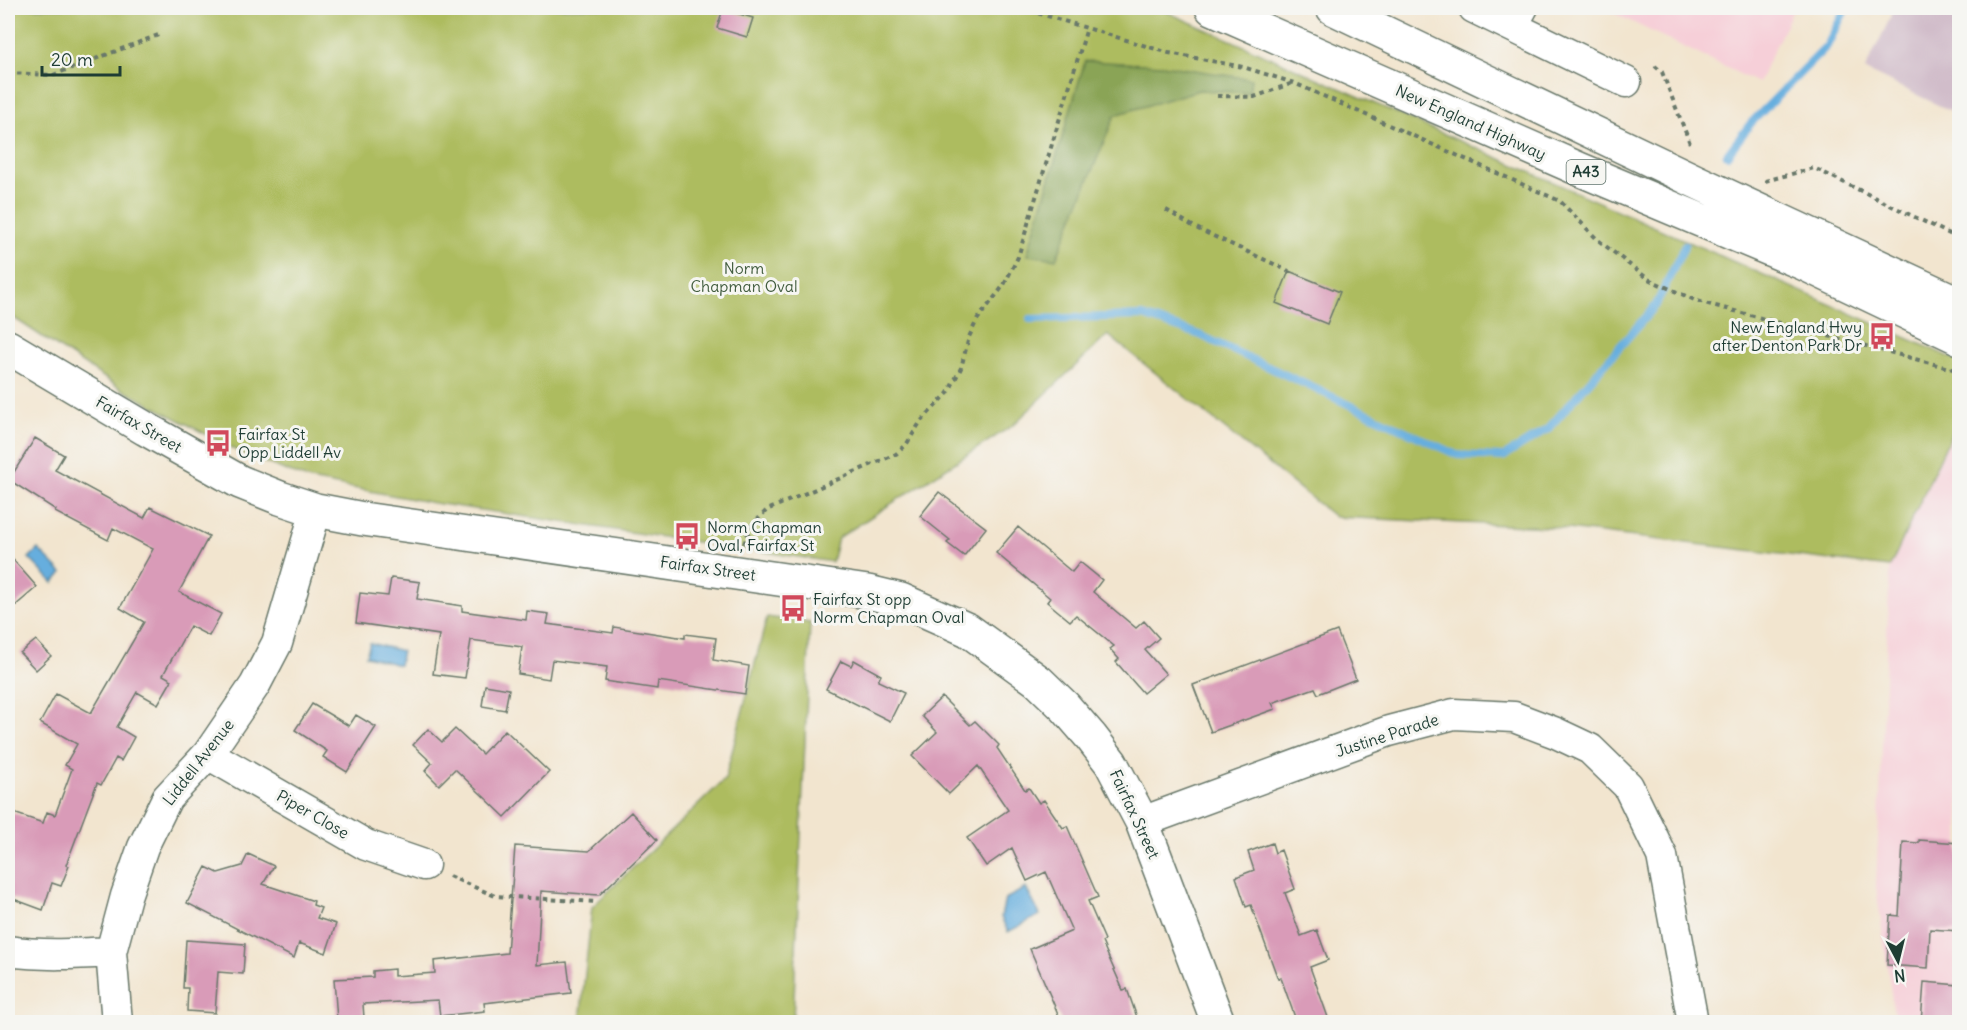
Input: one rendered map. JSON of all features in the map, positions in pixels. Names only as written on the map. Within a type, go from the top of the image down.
[{"type":"main road","name":"New England Highway","points":[[1212,8],[1579,169],[1805,264],[1959,338]]},
{"type":"main road","points":[[1266,8],[1334,41],[1377,81]]},
{"type":"main road","name":"A43","points":[[1333,8],[1959,304]]},
{"type":"main road","name":"Fairfax Street","points":[[10,355],[240,482],[316,510],[363,519],[856,590],[901,600],[968,630],[1038,681],[1065,707],[1111,763],[1142,822],[1218,1023]]},
{"type":"street","points":[[1474,8],[1525,19],[1626,82]]},
{"type":"street","name":"Liddell Avenue","points":[[117,1023],[111,952],[126,896],[143,847],[167,798],[208,754],[255,685],[277,643],[316,510]]},
{"type":"street","name":"Justine Parade","points":[[1142,822],[1389,731],[1454,714],[1514,717],[1590,749],[1628,786],[1662,856],[1693,1023]]},
{"type":"street","name":"Piper Close","points":[[208,754],[366,845],[424,865]]},
{"type":"street","points":[[8,951],[68,954],[111,952]]},
{"type":"path","points":[[8,21],[15,8]]},
{"type":"path","points":[[1020,8],[1169,52],[1243,67],[1294,83],[1560,201],[1598,240],[1648,279],[1683,296],[1959,371]]},
{"type":"path","points":[[744,544],[751,526],[767,510],[896,454],[906,445],[921,421],[948,393],[961,368],[969,337],[977,320],[1004,285],[1018,257],[1087,28]]},
{"type":"path","points":[[8,74],[53,75],[161,34]]},
{"type":"path","points":[[1655,66],[1662,72],[1694,153]]},
{"type":"path","points":[[1217,96],[1254,97],[1294,83]]},
{"type":"path","points":[[1763,182],[1814,168],[1959,239]]},
{"type":"path","points":[[1166,210],[1196,228],[1289,271]]},
{"type":"path","points":[[424,865],[495,896],[597,902]]},
{"type":"shaded area","points":[[1603,8],[1794,8],[1758,83]]},
{"type":"shaded area","points":[[1895,8],[1959,8],[1959,115],[1865,70]]},
{"type":"shaded area","points":[[1959,417],[1959,1022],[1895,1022],[1876,886],[1890,567]]},
{"type":"green space","name":"Norm Chapman Oval","points":[[8,8],[1158,8],[1959,361],[1959,417],[1890,567],[1551,527],[1335,517],[1108,335],[1012,426],[838,538],[832,562],[434,503],[310,480],[241,453],[123,390],[8,314]]},
{"type":"green space","points":[[1085,61],[1163,65],[1251,79],[1249,93],[1199,90],[1115,115],[1056,259],[1027,255]]},
{"type":"green space","points":[[767,617],[810,623],[793,1022],[580,1022],[592,907],[725,779]]},
{"type":"water","points":[[38,549],[62,573],[53,583],[29,558]]},
{"type":"water","points":[[370,643],[402,651],[399,665],[366,656]]},
{"type":"water","points":[[1026,888],[1040,915],[1008,932],[1001,917],[1005,899]]},
{"type":"building","points":[[723,9],[753,18],[747,37],[717,28]]},
{"type":"building","points":[[1289,271],[1340,292],[1327,324],[1276,303]]},
{"type":"building","points":[[35,438],[64,455],[55,470],[144,518],[150,507],[209,536],[179,592],[221,614],[209,636],[190,626],[163,675],[172,680],[158,704],[137,692],[117,727],[134,737],[121,761],[116,758],[101,785],[97,783],[66,865],[69,866],[61,886],[52,883],[43,910],[8,897],[8,811],[43,823],[47,812],[55,815],[72,769],[65,765],[77,744],[40,723],[56,694],[91,713],[144,622],[120,608],[153,549],[113,528],[108,540],[55,512],[56,510],[9,480]]},
{"type":"building","points":[[939,492],[986,528],[964,556],[947,543],[950,540],[920,516]]},
{"type":"building","points":[[1018,527],[1072,572],[1080,562],[1102,580],[1093,592],[1136,628],[1144,621],[1159,638],[1145,650],[1166,674],[1143,693],[1116,662],[1119,659],[1110,649],[1114,646],[1076,615],[1070,621],[1047,602],[1050,598],[996,553]]},
{"type":"building","points":[[8,554],[37,587],[8,612]]},
{"type":"building","points":[[391,578],[420,582],[417,599],[462,606],[462,611],[526,620],[527,611],[549,614],[547,624],[613,633],[614,627],[685,638],[685,634],[716,638],[713,660],[749,666],[745,694],[658,681],[657,689],[605,681],[607,667],[552,660],[549,679],[518,674],[522,647],[471,640],[465,678],[433,674],[439,635],[356,623],[360,593],[388,596]]},
{"type":"building","points":[[1337,631],[1356,679],[1318,694],[1315,688],[1272,703],[1275,709],[1211,732],[1193,685]]},
{"type":"building","points":[[36,640],[51,656],[36,670],[20,653]]},
{"type":"building","points":[[854,660],[881,675],[878,681],[904,693],[890,721],[826,689],[841,661],[851,666]]},
{"type":"building","points":[[485,685],[509,689],[505,710],[482,706]]},
{"type":"building","points":[[942,697],[970,725],[975,721],[999,745],[997,748],[1025,790],[1029,788],[1039,803],[1044,800],[1063,828],[1067,826],[1098,897],[1088,901],[1105,940],[1102,942],[1123,990],[1127,989],[1139,1023],[1062,1023],[1030,949],[1072,931],[1046,872],[1027,881],[1012,848],[986,866],[967,838],[1008,810],[978,766],[949,794],[912,756],[937,732],[922,716]]},
{"type":"building","points":[[312,704],[349,726],[356,715],[376,727],[347,772],[323,757],[327,751],[295,730]]},
{"type":"building","points":[[428,729],[442,742],[455,729],[482,754],[505,730],[549,772],[505,817],[455,769],[439,785],[425,771],[432,763],[413,745]]},
{"type":"building","points":[[631,812],[657,840],[599,895],[541,891],[537,965],[567,962],[571,993],[484,1003],[485,1011],[440,1016],[438,1000],[363,1004],[364,1018],[337,1020],[334,979],[373,977],[373,971],[394,969],[394,976],[435,973],[434,961],[507,953],[515,846],[589,851]]},
{"type":"building","points":[[1919,840],[1959,843],[1959,931],[1930,929],[1928,968],[1887,965],[1890,915],[1899,916],[1903,842],[1919,843]]},
{"type":"building","points":[[1272,843],[1275,853],[1281,850],[1295,889],[1285,893],[1301,936],[1317,930],[1328,960],[1310,967],[1330,1023],[1297,1023],[1251,905],[1246,907],[1236,877],[1254,870],[1248,852]]},
{"type":"building","points":[[248,854],[274,866],[263,884],[314,901],[313,905],[321,908],[317,918],[336,924],[326,953],[299,943],[294,958],[187,903],[206,867],[218,873],[242,866]]},
{"type":"building","points":[[186,940],[245,944],[243,974],[218,972],[215,1013],[187,1011],[188,988],[183,988]]},
{"type":"building","points":[[1924,982],[1959,985],[1959,1023],[1921,1023]]},
{"type":"waterway","points":[[1727,155],[1751,123],[1827,46],[1846,8]]},
{"type":"waterway","points":[[1030,319],[1143,316],[1200,335],[1457,455],[1503,457],[1548,429],[1656,305],[1685,245]]},
{"type":"place","name":"New England Hwy after Denton Park Dr","points":[[1882,336]]},
{"type":"place","name":"Fairfax St Opp Liddell Av","points":[[218,443]]},
{"type":"place","name":"Norm Chapman Oval, Fairfax St","points":[[687,536]]},
{"type":"place","name":"Fairfax St opp Norm Chapman Oval","points":[[793,608]]}]
